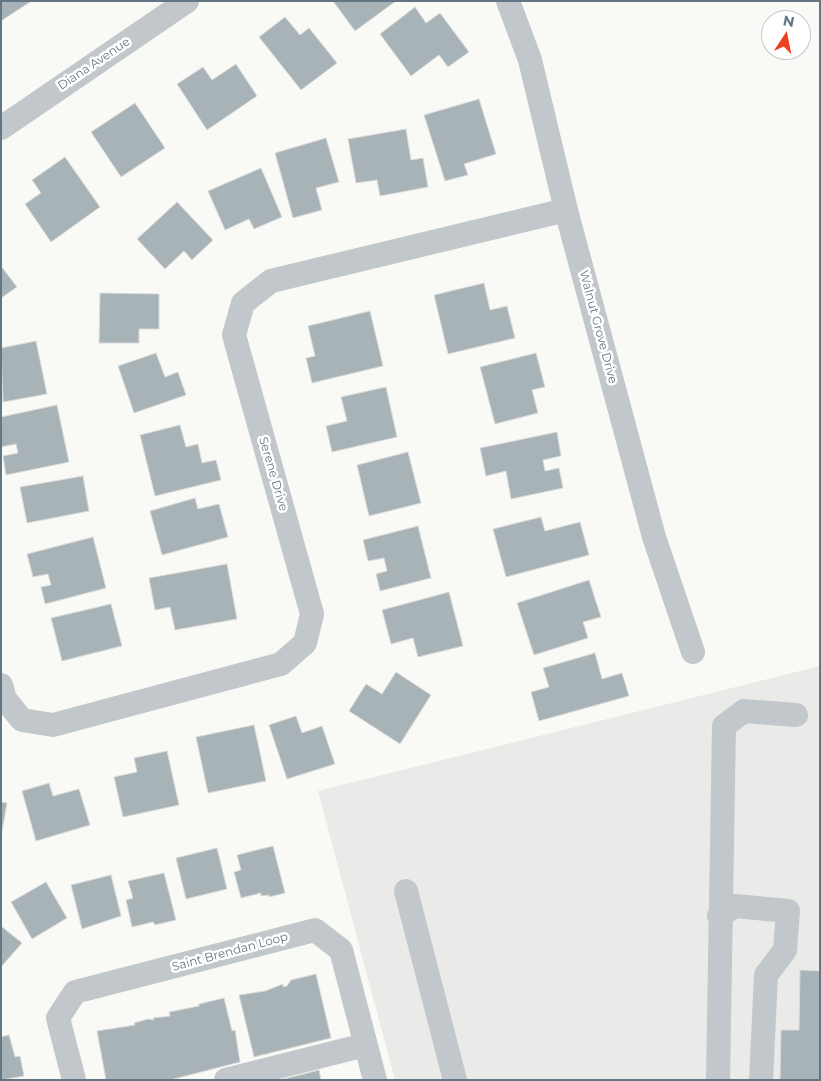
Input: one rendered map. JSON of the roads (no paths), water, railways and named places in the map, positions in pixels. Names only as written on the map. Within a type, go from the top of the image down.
[{"type":"street","name":"Diana Avenue","points":[[1,128],[187,1]]},
{"type":"street","name":"Walnut Grove Drive","points":[[508,1],[530,60],[566,210],[654,537],[693,652]]},
{"type":"street","name":"Serene Drive","points":[[1,685],[5,699],[22,720],[53,725],[281,664],[305,643],[312,614],[234,335],[244,303],[271,281],[566,210]]},
{"type":"street","points":[[718,1080],[719,916],[724,726],[744,711],[796,715]]},
{"type":"street","points":[[406,891],[455,1080]]},
{"type":"street","points":[[719,916],[735,906],[788,911],[785,950],[766,976],[761,1080]]},
{"type":"street","name":"Saint Brendan Loop","points":[[74,1080],[58,1018],[75,992],[315,930],[341,950],[375,1080]]},
{"type":"street","points":[[226,1080],[366,1045]]}]
